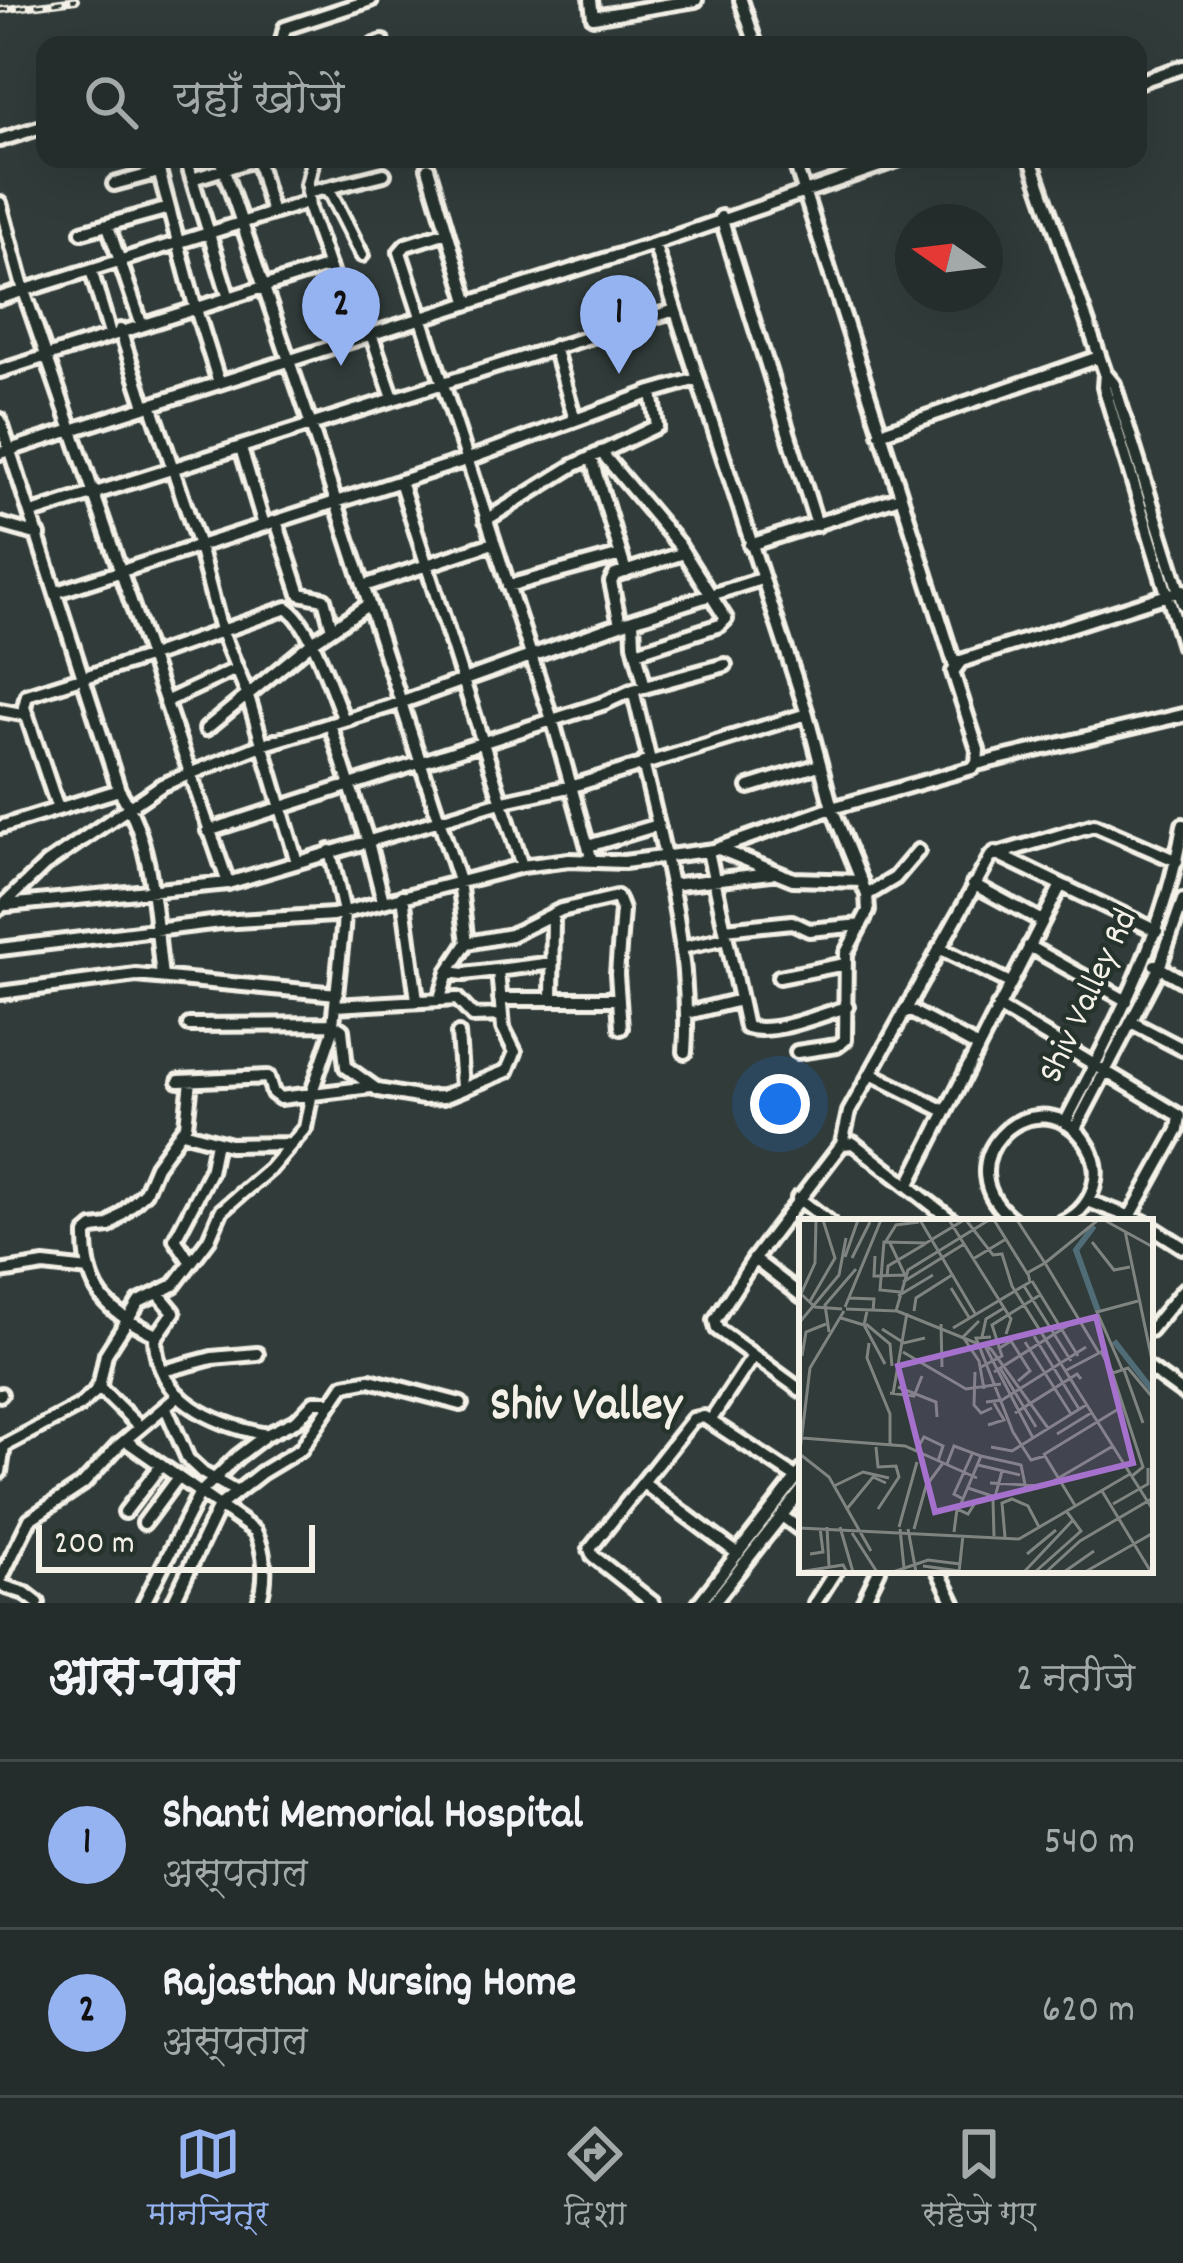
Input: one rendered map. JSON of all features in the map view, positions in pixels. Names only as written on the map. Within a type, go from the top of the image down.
[{"type":"street","points":[[284,36],[286,28],[371,0]]},
{"type":"street","points":[[591,0],[593,17],[696,0]]},
{"type":"street","points":[[741,0],[753,36]]},
{"type":"street","points":[[1147,79],[1183,67]]},
{"type":"street","points":[[0,140],[36,129]]},
{"type":"street","points":[[113,184],[151,168]]},
{"type":"street","points":[[159,168],[220,382]]},
{"type":"street","points":[[189,168],[228,295]]},
{"type":"street","points":[[192,179],[214,168]]},
{"type":"street","points":[[223,168],[459,881],[467,943],[448,972],[440,998]]},
{"type":"street","points":[[260,168],[272,213]]},
{"type":"street","points":[[312,168],[308,197],[354,340]]},
{"type":"street","points":[[797,168],[955,666],[954,679],[978,750],[977,764]]},
{"type":"street","points":[[5,451],[654,244],[872,168]]},
{"type":"street","points":[[955,666],[967,658],[1182,595],[1114,384],[1099,357],[1034,168]]},
{"type":"street","points":[[428,169],[468,301]]},
{"type":"street","points":[[0,298],[272,213],[328,188],[384,175]]},
{"type":"street","points":[[328,188],[362,255]]},
{"type":"street","points":[[82,232],[169,208]]},
{"type":"street","points":[[1,210],[46,355],[228,883]]},
{"type":"street","points":[[721,218],[817,525]]},
{"type":"street","points":[[316,229],[347,220]]},
{"type":"street","points":[[108,226],[142,323]]},
{"type":"street","points":[[447,232],[406,244],[400,252],[552,719],[592,861]]},
{"type":"street","points":[[654,244],[807,714],[832,808],[868,895],[868,911],[844,964],[847,1007],[842,1043],[797,1052]]},
{"type":"street","points":[[0,370],[329,266]]},
{"type":"street","points":[[91,270],[173,470],[221,630],[248,695],[297,862]]},
{"type":"street","points":[[32,513],[675,310]]},
{"type":"street","points":[[371,334],[393,398]]},
{"type":"street","points":[[554,347],[575,420]]},
{"type":"street","points":[[880,433],[1099,357]]},
{"type":"street","points":[[1105,373],[1104,387],[1183,646]]},
{"type":"street","points":[[58,592],[697,380]]},
{"type":"street","points":[[486,520],[596,455],[657,427],[652,392]]},
{"type":"street","points":[[0,420],[5,451],[32,513],[80,677],[148,863],[162,976]]},
{"type":"street","points":[[241,448],[300,594],[324,599],[332,629]]},
{"type":"street","points":[[596,455],[684,553],[724,614],[724,622],[636,652]]},
{"type":"street","points":[[596,455],[626,572]]},
{"type":"street","points":[[400,481],[522,866]]},
{"type":"street","points":[[750,545],[900,497]]},
{"type":"street","points":[[0,524],[39,535]]},
{"type":"street","points":[[364,586],[493,543]]},
{"type":"street","points":[[620,624],[611,582],[615,575],[684,553]]},
{"type":"street","points":[[508,586],[620,555]]},
{"type":"street","points":[[2,906],[45,865],[129,806],[188,774],[262,745],[400,703],[761,579]]},
{"type":"street","points":[[206,729],[369,604]]},
{"type":"street","points":[[58,809],[27,715],[27,694],[287,608],[296,614],[344,720]]},
{"type":"street","points":[[634,620],[647,762],[681,948],[688,1013],[686,1052]]},
{"type":"street","points":[[208,831],[639,688],[725,665]]},
{"type":"street","points":[[165,702],[236,669]]},
{"type":"street","points":[[0,710],[27,715]]},
{"type":"street","points":[[2,906],[228,883],[807,714]]},
{"type":"street","points":[[0,949],[344,912],[522,866],[666,859],[713,850],[977,764],[993,764],[1183,716]]},
{"type":"street","points":[[330,724],[383,902]]},
{"type":"street","points":[[749,788],[819,765]]},
{"type":"street","points":[[0,827],[119,790]]},
{"type":"street","points":[[588,846],[658,824]]},
{"type":"street","points":[[799,1389],[714,1325],[754,1259],[842,1144],[844,1121],[994,853],[1094,825],[1177,861]]},
{"type":"street","name":"Shiv Valley Rd","points":[[1070,1126],[1099,1070],[1157,931],[1183,825]]},
{"type":"street","points":[[713,850],[808,881],[862,881]]},
{"type":"street","points":[[713,850],[746,1027],[751,1030],[847,1007]]},
{"type":"street","points":[[0,1472],[4,1446],[80,1406],[99,1388],[102,1360],[143,1298],[174,1285],[209,1239],[218,1214],[270,1169],[305,1127],[333,1024],[344,912],[330,851]]},
{"type":"street","points":[[868,895],[895,878],[918,851]]},
{"type":"street","points":[[994,853],[1157,931]]},
{"type":"street","points":[[670,885],[774,873]]},
{"type":"street","points":[[973,884],[1042,921]]},
{"type":"street","points":[[908,1186],[1060,885]]},
{"type":"street","points":[[403,896],[417,1000]]},
{"type":"street","points":[[467,943],[511,935],[605,898],[620,901],[621,1028]]},
{"type":"street","name":"Shiv Valley Rd","points":[[1099,1070],[1159,968],[1182,909]]},
{"type":"street","points":[[553,915],[553,999]]},
{"type":"street","points":[[681,948],[726,933],[792,922],[809,930],[861,925]]},
{"type":"street","points":[[1029,946],[1127,1001]]},
{"type":"street","points":[[939,947],[1010,983]]},
{"type":"street","points":[[1146,960],[1183,981]]},
{"type":"street","points":[[448,972],[553,963]]},
{"type":"street","points":[[779,977],[844,964]]},
{"type":"street","points":[[155,1335],[96,1294],[88,1270],[88,1231],[109,1226],[138,1201],[156,1166],[183,1132],[185,1081],[262,1077],[270,1079],[275,1096],[373,1087],[423,1098],[443,1097],[496,1076],[512,1063],[515,1052],[500,1015],[498,970]]},
{"type":"street","points":[[0,993],[115,976],[162,976],[336,1000],[461,1000],[478,1018],[500,1015]]},
{"type":"street","points":[[500,999],[618,999]]},
{"type":"street","points":[[688,1013],[740,1000]]},
{"type":"street","points":[[998,1007],[1180,1116],[1139,1219]]},
{"type":"street","points":[[907,1009],[978,1047]]},
{"type":"street","points":[[1131,1022],[1183,1049]]},
{"type":"street","points":[[189,1025],[333,1024],[342,1030],[346,1067],[373,1087]]},
{"type":"street","points":[[458,1034],[462,1087]]},
{"type":"street","points":[[871,1074],[946,1112]]},
{"type":"street","name":"Shiv Valley Rd","points":[[1006,1219],[988,1190],[988,1154],[1002,1132],[1026,1119],[1045,1117],[1070,1126],[1094,1157],[1095,1182],[1088,1201]]},
{"type":"street","points":[[183,1132],[216,1142],[291,1144]]},
{"type":"street","points":[[190,1262],[175,1239],[202,1190],[216,1142]]},
{"type":"street","points":[[842,1144],[853,1143],[950,1219]]},
{"type":"street","points":[[202,1190],[227,1204]]},
{"type":"street","points":[[798,1198],[825,1219]]},
{"type":"street","points":[[1069,1219],[1088,1201],[1133,1219]]},
{"type":"street","points":[[1153,1230],[1183,1247]]},
{"type":"street","points":[[754,1259],[799,1294]]},
{"type":"street","points":[[0,1272],[44,1264],[88,1270]]},
{"type":"street","points":[[1153,1326],[1183,1290]]},
{"type":"street","points":[[158,1293],[175,1315],[155,1335],[155,1349],[179,1396],[212,1421],[266,1436]]},
{"type":"street","points":[[163,1371],[212,1358],[257,1354]]},
{"type":"street","points":[[710,1420],[753,1356]]},
{"type":"street","points":[[1153,1371],[1183,1394]]},
{"type":"street","points":[[173,1603],[219,1506],[302,1449],[344,1385],[370,1380],[461,1404]]},
{"type":"street","points":[[99,1388],[140,1427]]},
{"type":"street","points":[[38,1603],[0,1582],[30,1519],[83,1484],[124,1440],[179,1396]]},
{"type":"street","points":[[144,1603],[199,1494],[314,1402],[331,1402]]},
{"type":"street","points":[[166,1408],[188,1459],[235,1491]]},
{"type":"street","points":[[653,1603],[591,1552],[592,1544],[693,1419],[700,1415],[710,1420],[799,1479]]},
{"type":"street","points":[[124,1440],[259,1537],[264,1582],[259,1603]]},
{"type":"street","points":[[125,1512],[161,1465]]},
{"type":"street","points":[[144,1523],[178,1478]]},
{"type":"street","points":[[699,1603],[799,1481]]},
{"type":"street","points":[[713,1603],[782,1516],[799,1482]]},
{"type":"street","points":[[643,1483],[738,1554]]},
{"type":"street","points":[[782,1516],[799,1529]]},
{"type":"street","points":[[815,1603],[834,1573]]},
{"type":"street","points":[[862,1603],[877,1573]]},
{"type":"street","points":[[939,1573],[954,1603]]},
{"type":"railway","points":[[0,10],[76,0]]},
{"type":"place","name":"Rajasthan Nursing Home","points":[[341,366]]},
{"type":"place","name":"Shanti Memorial Hospital","points":[[619,374]]},
{"type":"district","name":"Shiv Valley","points":[[586,1408]]}]
